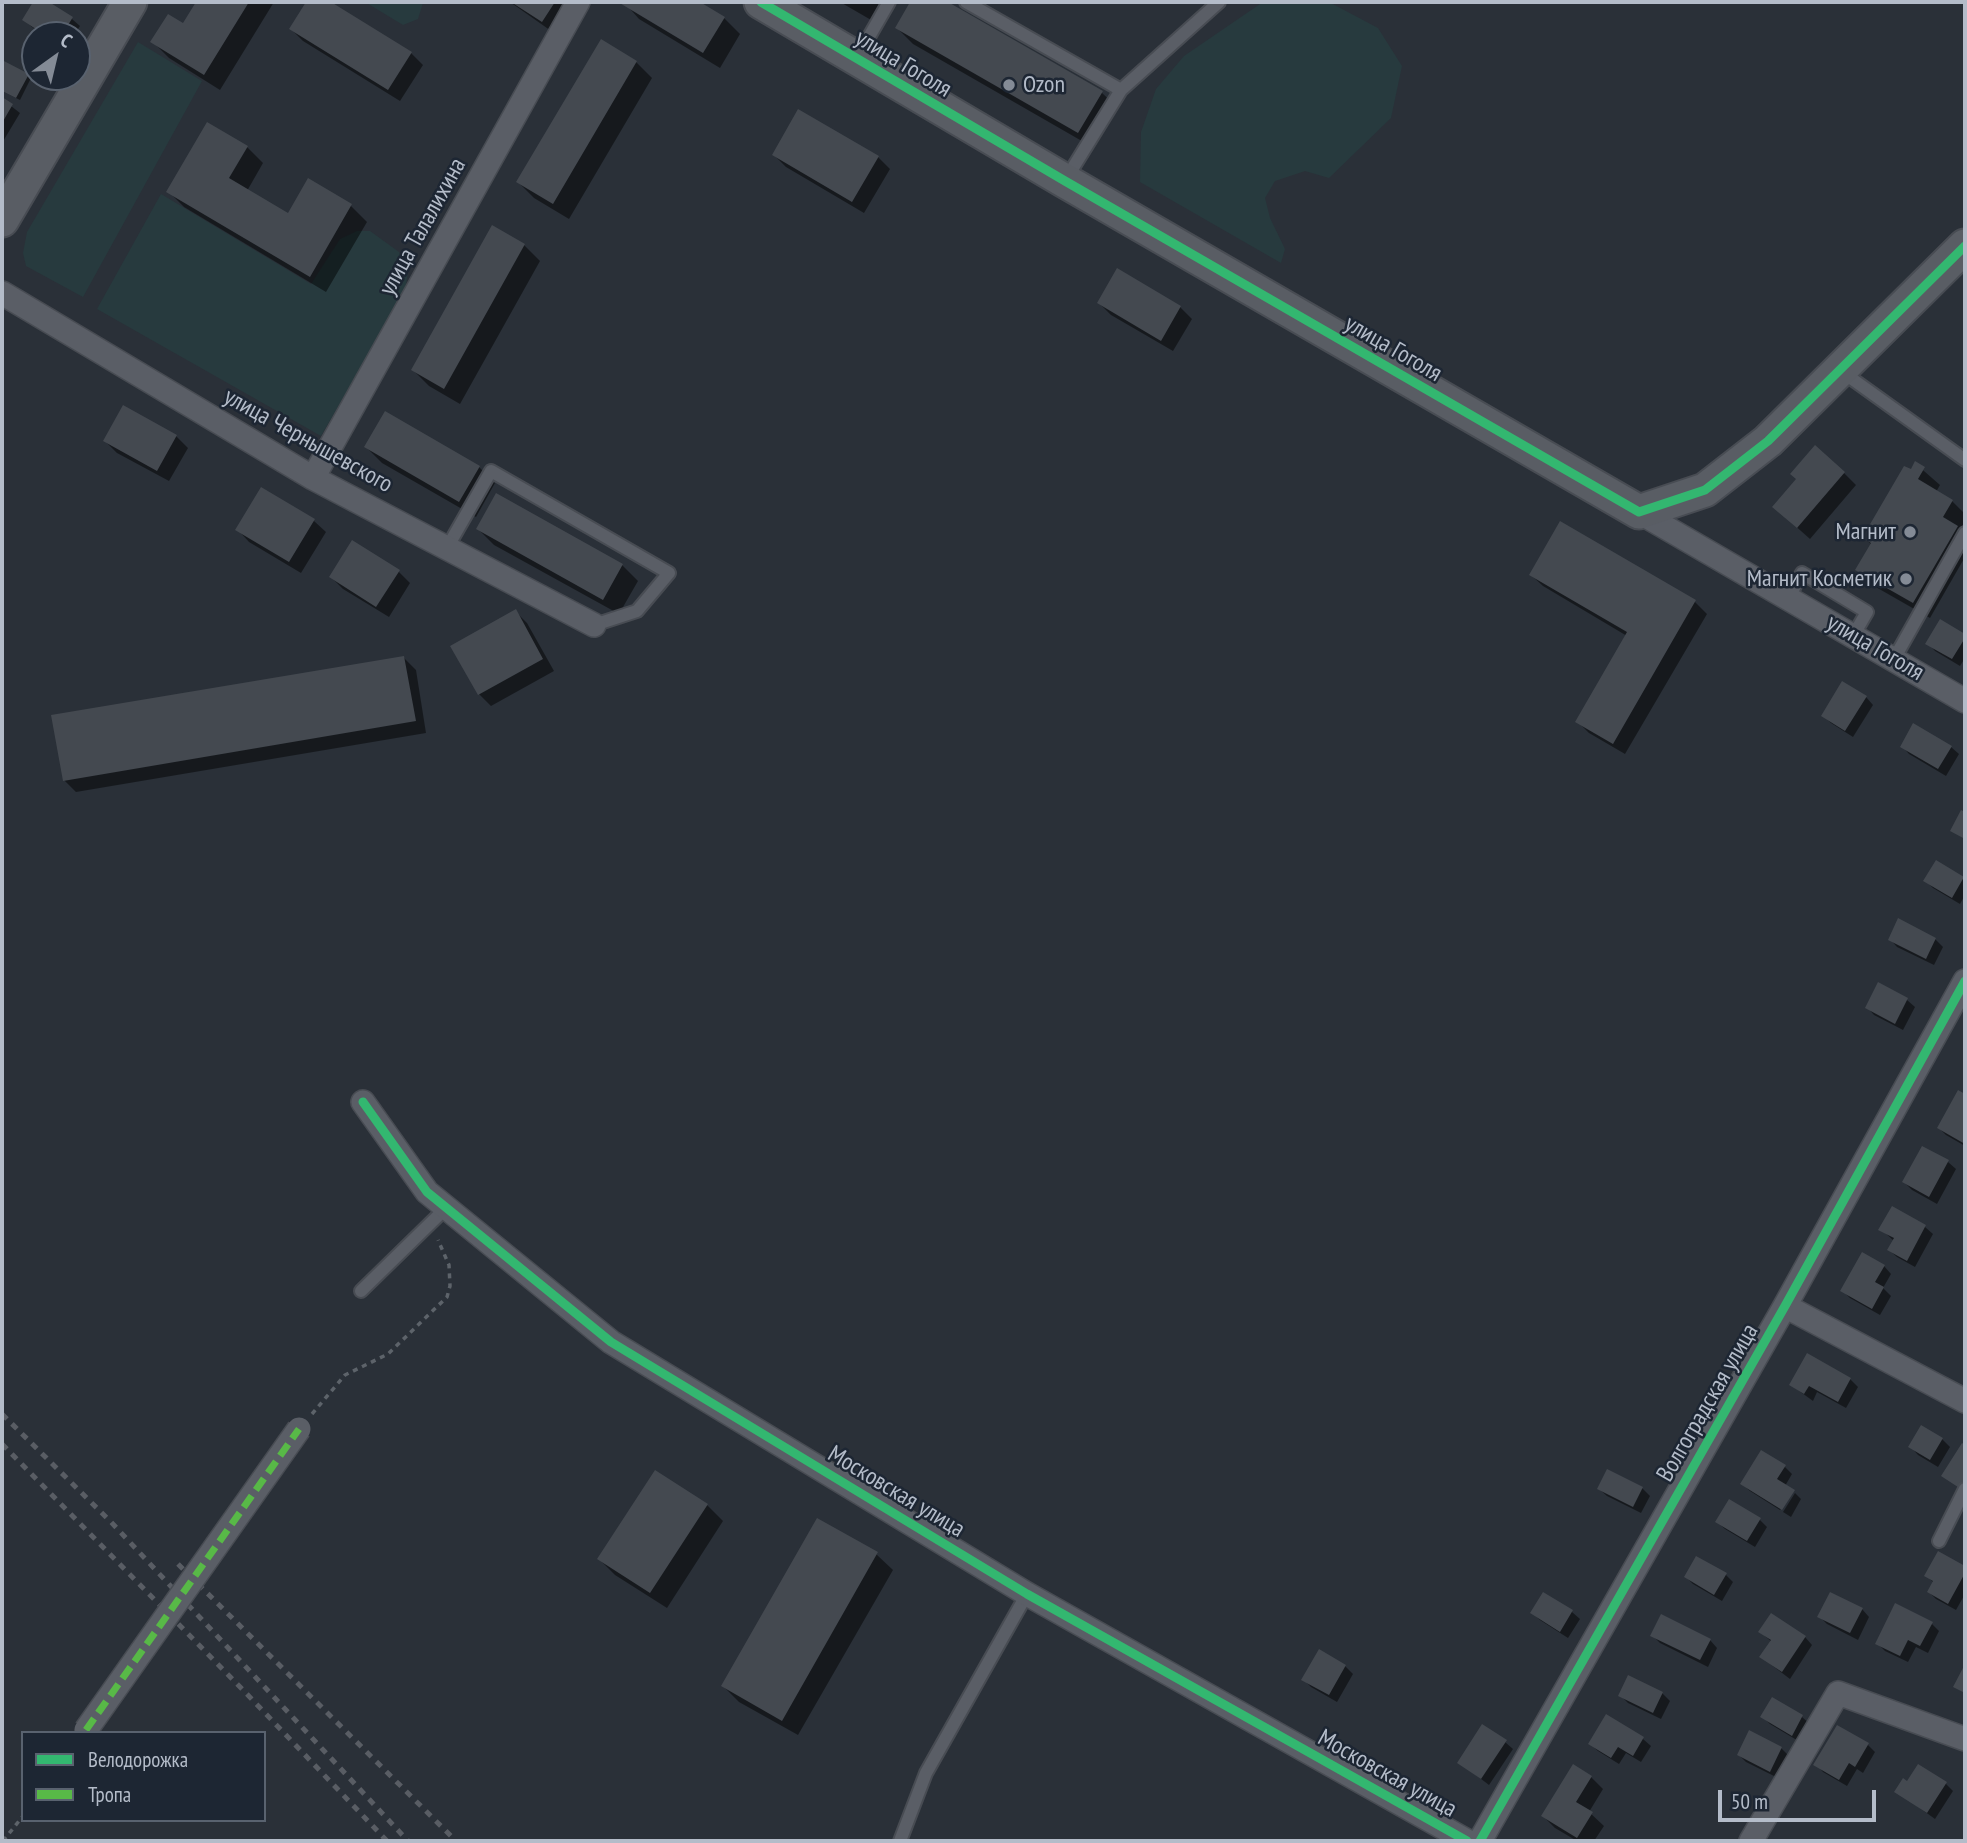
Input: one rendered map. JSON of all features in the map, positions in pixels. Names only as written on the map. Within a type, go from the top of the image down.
[{"type":"street","points":[[2,220],[130,2]]},
{"type":"street","name":"улица Талалихина","points":[[313,478],[578,2]]},
{"type":"street","name":"улица Гоголя","points":[[761,2],[1065,181],[1965,701]]},
{"type":"street","points":[[1639,512],[1705,490],[1768,440],[1965,246]]},
{"type":"street","name":"улица Чернышевского","points":[[2,293],[313,478],[594,625]]},
{"type":"street","name":"Волгоградская улица","points":[[1480,1841],[1785,1307],[1965,981]]},
{"type":"street","name":"Московская улица","points":[[363,1102],[427,1192],[611,1342],[1027,1594],[1467,1841]]},
{"type":"street","points":[[1785,1307],[1965,1401]]},
{"type":"street","points":[[86,1730],[299,1429]]},
{"type":"street","points":[[1751,1841],[1838,1693],[1965,1740]]},
{"type":"lane","points":[[856,59],[889,2]]},
{"type":"lane","points":[[966,2],[1121,90]]},
{"type":"lane","points":[[1065,181],[1121,90],[1219,2]]},
{"type":"lane","points":[[1841,371],[1965,460]]},
{"type":"lane","points":[[447,548],[491,471],[669,573],[636,611],[594,625]]},
{"type":"lane","points":[[1894,659],[1965,533]]},
{"type":"lane","points":[[361,1291],[446,1208]]},
{"type":"lane","points":[[1940,1541],[1965,1489]]},
{"type":"lane","points":[[900,1841],[926,1773],[1027,1594]]},
{"type":"path","points":[[299,1429],[345,1376],[388,1354],[447,1297],[450,1286],[449,1265],[429,1225]]},
{"type":"path","points":[[4,1841],[21,1819]]},
{"type":"green space","points":[[365,2],[423,3],[418,19],[403,25]]},
{"type":"green space","points":[[1263,2],[1329,2],[1378,28],[1402,66],[1391,118],[1329,178],[1305,171],[1275,181],[1265,198],[1270,218],[1285,249],[1281,263],[1140,182],[1141,132],[1156,89],[1184,56]]},
{"type":"green space","points":[[138,42],[202,81],[83,297],[26,266],[23,253],[27,232]]},
{"type":"green space","points":[[161,194],[311,284],[340,239],[357,231],[370,231],[399,252],[408,272],[405,291],[321,436],[97,309]]},
{"type":"building","points":[[33,2],[49,2],[73,17],[71,21],[22,20]]},
{"type":"building","points":[[196,2],[249,2],[204,75],[150,42],[168,14],[183,23]]},
{"type":"building","points":[[306,2],[331,2],[412,52],[388,90],[289,29]]},
{"type":"building","points":[[511,2],[555,2],[542,22]]},
{"type":"building","points":[[618,2],[700,2],[725,17],[703,53]]},
{"type":"building","points":[[910,2],[948,2],[1103,91],[1078,133],[895,28]]},
{"type":"building","points":[[601,39],[637,61],[553,204],[516,182]]},
{"type":"building","points":[[2,60],[21,70],[21,89],[16,98],[2,91]]},
{"type":"building","points":[[2,97],[13,104],[2,123]]},
{"type":"building","points":[[798,109],[879,156],[852,202],[772,155]]},
{"type":"building","points":[[207,122],[248,146],[229,178],[288,213],[308,178],[352,204],[310,277],[166,192]]},
{"type":"building","points":[[492,225],[525,244],[444,389],[411,370]]},
{"type":"building","points":[[1117,268],[1181,306],[1161,341],[1097,303]]},
{"type":"building","points":[[123,405],[177,435],[157,471],[103,441]]},
{"type":"building","points":[[385,411],[480,466],[459,502],[364,447]]},
{"type":"building","points":[[1815,445],[1845,472],[1797,528],[1772,507],[1796,479],[1790,474]]},
{"type":"building","name":"Магнит","points":[[1915,461],[1925,467],[1918,479],[1953,500],[1943,517],[1958,526],[1913,603],[1855,570],[1871,543],[1862,538],[1904,466],[1911,469]]},
{"type":"building","points":[[261,487],[315,519],[289,562],[235,530]]},
{"type":"building","points":[[496,493],[623,564],[603,600],[476,529]]},
{"type":"building","points":[[1560,521],[1696,600],[1613,744],[1575,722],[1627,632],[1529,575]]},
{"type":"building","points":[[352,540],[400,570],[376,607],[329,577]]},
{"type":"building","points":[[516,609],[543,659],[478,695],[450,646]]},
{"type":"building","points":[[1940,619],[1965,634],[1952,659],[1925,644]]},
{"type":"building","points":[[404,656],[416,721],[63,781],[51,715]]},
{"type":"building","points":[[1842,681],[1867,696],[1845,731],[1821,716]]},
{"type":"building","points":[[1913,723],[1952,746],[1938,769],[1900,747]]},
{"type":"building","points":[[1961,810],[1965,812],[1965,839],[1950,831]]},
{"type":"building","points":[[1936,860],[1964,877],[1952,898],[1923,881]]},
{"type":"building","points":[[1898,918],[1936,938],[1926,959],[1888,940]]},
{"type":"building","points":[[1878,982],[1908,998],[1895,1024],[1865,1008]]},
{"type":"building","points":[[1958,1090],[1965,1094],[1965,1144],[1937,1128]]},
{"type":"building","points":[[1922,1146],[1949,1160],[1929,1197],[1902,1182]]},
{"type":"building","points":[[1892,1206],[1926,1225],[1907,1261],[1887,1250],[1894,1238],[1878,1230]]},
{"type":"building","points":[[1862,1252],[1885,1265],[1875,1282],[1884,1287],[1872,1309],[1840,1291]]},
{"type":"building","points":[[1807,1353],[1851,1378],[1838,1402],[1809,1386],[1804,1394],[1789,1385]]},
{"type":"building","points":[[1921,1425],[1943,1438],[1930,1460],[1908,1447]]},
{"type":"building","points":[[1962,1443],[1965,1445],[1965,1483],[1961,1489],[1941,1476]]},
{"type":"building","points":[[1761,1450],[1786,1465],[1777,1479],[1795,1490],[1782,1510],[1740,1484]]},
{"type":"building","points":[[1607,1469],[1643,1487],[1633,1507],[1597,1489]]},
{"type":"building","points":[[655,1470],[708,1504],[650,1593],[597,1559]]},
{"type":"building","points":[[1729,1499],[1761,1518],[1747,1541],[1715,1522]]},
{"type":"building","points":[[817,1518],[878,1552],[782,1721],[721,1686]]},
{"type":"building","points":[[1938,1551],[1965,1566],[1965,1573],[1948,1604],[1927,1592],[1933,1581],[1924,1576]]},
{"type":"building","points":[[1696,1556],[1727,1573],[1714,1595],[1684,1577]]},
{"type":"building","points":[[1543,1592],[1573,1610],[1560,1632],[1530,1613]]},
{"type":"building","points":[[1830,1592],[1863,1608],[1850,1633],[1817,1617]]},
{"type":"building","points":[[1895,1603],[1933,1622],[1920,1646],[1908,1640],[1900,1656],[1875,1644]]},
{"type":"building","points":[[1771,1613],[1806,1636],[1782,1672],[1759,1657],[1771,1640],[1758,1632]]},
{"type":"building","points":[[1661,1614],[1711,1639],[1700,1660],[1650,1636]]},
{"type":"building","points":[[1319,1649],[1346,1665],[1329,1695],[1301,1680]]},
{"type":"building","points":[[1965,1664],[1965,1693],[1953,1687]]},
{"type":"building","points":[[1628,1675],[1663,1692],[1653,1713],[1618,1696]]},
{"type":"building","points":[[1772,1697],[1803,1715],[1792,1736],[1760,1717]]},
{"type":"building","points":[[1606,1714],[1644,1737],[1633,1756],[1618,1747],[1611,1758],[1588,1744]]},
{"type":"building","points":[[1482,1724],[1507,1740],[1481,1779],[1457,1763]]},
{"type":"building","points":[[1837,1725],[1869,1743],[1855,1767],[1849,1763],[1839,1780],[1813,1765]]},
{"type":"building","points":[[1749,1730],[1782,1747],[1770,1772],[1737,1755]]},
{"type":"building","points":[[1573,1764],[1592,1776],[1576,1802],[1593,1812],[1577,1838],[1541,1816]]},
{"type":"building","points":[[1918,1764],[1947,1782],[1927,1813],[1894,1792],[1903,1778],[1907,1781]]},
{"type":"railway","points":[[2,1414],[111,1522],[408,1841]]},
{"type":"railway","points":[[2,1444],[387,1841]]},
{"type":"railway","points":[[178,1564],[456,1841]]},
{"type":"marked path","points":[[86,1730],[299,1429]]},
{"type":"cycle path","points":[[761,2],[1639,512],[1705,490],[1768,441],[1965,246]]},
{"type":"cycle path","points":[[1480,1841],[1785,1306],[1965,981]]},
{"type":"cycle path","points":[[363,1102],[427,1192],[611,1342],[1027,1594],[1467,1841]]},
{"type":"place","name":"Ozon","points":[[1009,85]]},
{"type":"place","name":"Магнит","points":[[1910,532]]},
{"type":"place","name":"Магнит Косметик","points":[[1906,579]]}]
